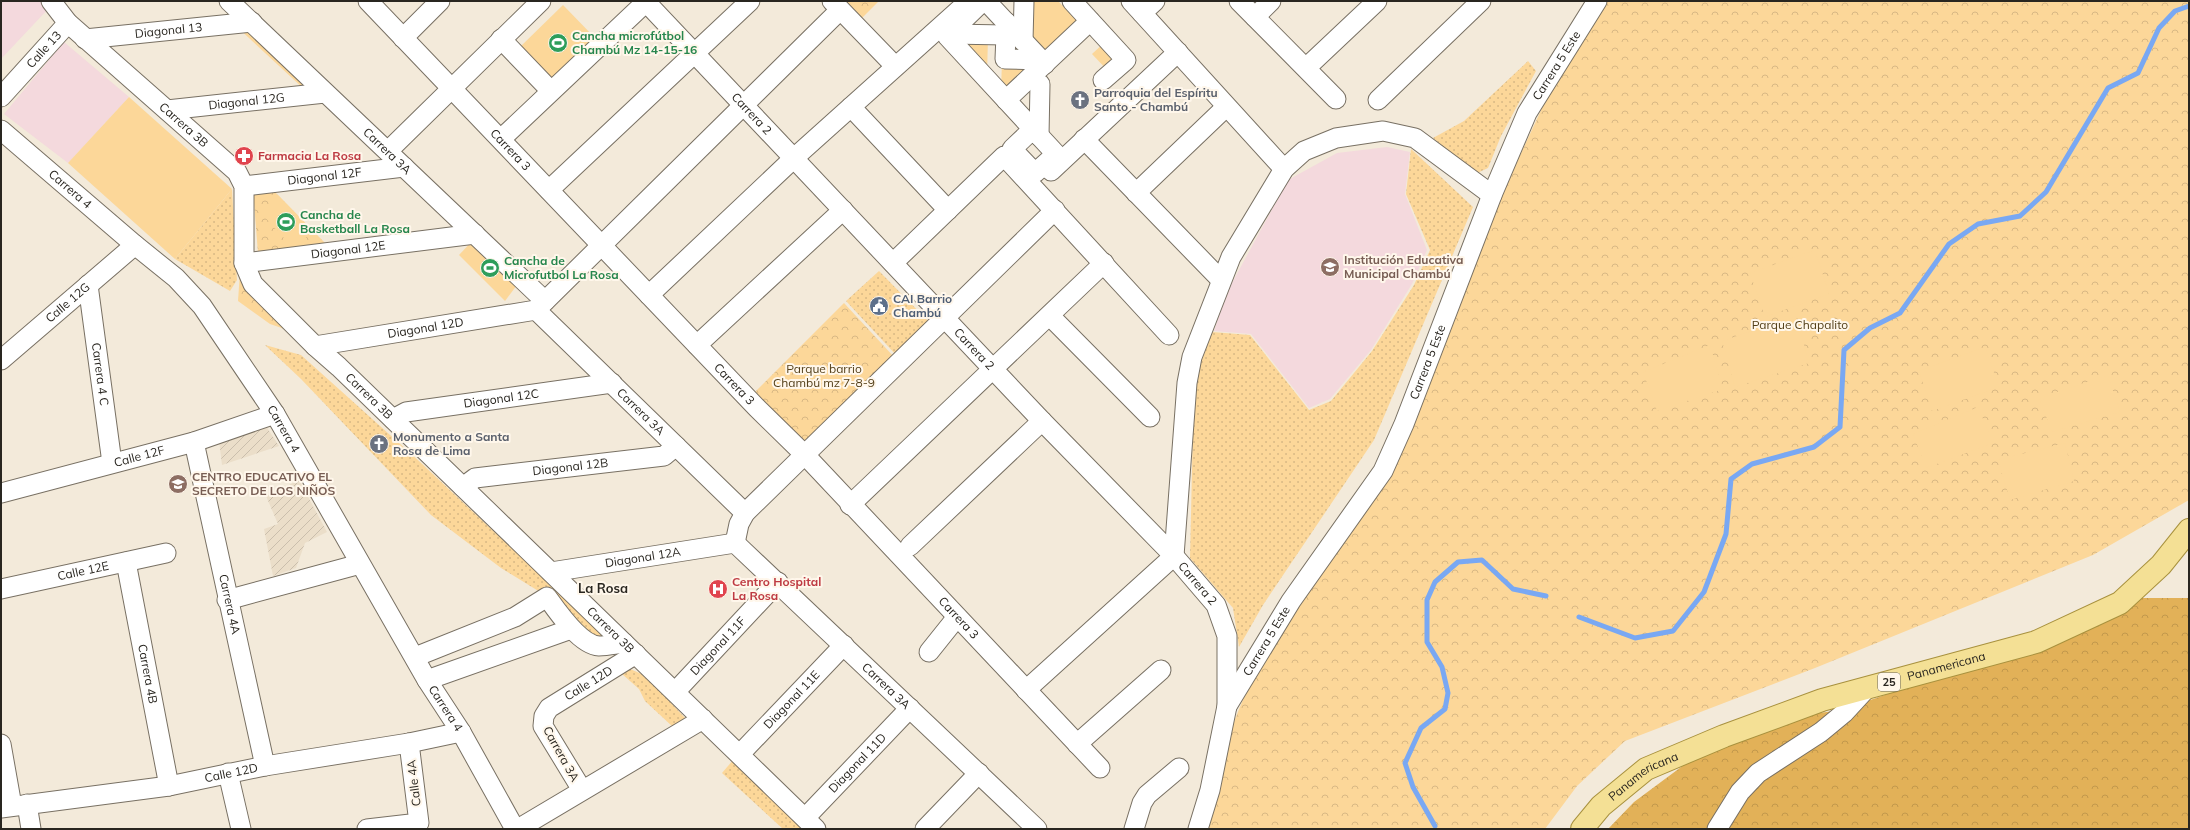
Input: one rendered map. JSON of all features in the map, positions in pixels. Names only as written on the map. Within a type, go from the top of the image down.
[{"type":"main road","name":"Panamericana","points":[[1582,829],[1601,806],[1646,769],[1724,736],[1822,700],[2036,642],[2120,603],[2161,565],[2189,530]]},
{"type":"street","name":"Calle 13","points":[[1,97],[68,23],[51,1]]},
{"type":"street","name":"Carrera 3A","points":[[229,1],[475,234],[612,383],[745,513]]},
{"type":"street","name":"Carrera 3","points":[[368,1],[697,345],[805,455],[850,505],[1100,768]]},
{"type":"street","points":[[403,38],[440,1]]},
{"type":"street","points":[[388,151],[451,87],[541,1]]},
{"type":"street","points":[[501,139],[646,1]]},
{"type":"street","name":"Carrera 2","points":[[646,1],[1042,421],[1174,556],[1216,605],[1227,636],[1227,706]]},
{"type":"street","points":[[549,190],[750,1]]},
{"type":"street","points":[[1024,1],[1012,33],[1005,59],[1043,62]]},
{"type":"street","points":[[1072,1],[1126,60],[1103,80]]},
{"type":"street","points":[[1239,1],[1336,99]]},
{"type":"street","points":[[1255,17],[1272,1]]},
{"type":"street","points":[[1306,68],[1377,1]]},
{"type":"street","points":[[1378,100],[1481,1]]},
{"type":"street","points":[[979,2],[1043,62]]},
{"type":"street","points":[[979,2],[946,36],[1036,132],[1040,110],[1040,84]]},
{"type":"street","points":[[977,35],[979,2]]},
{"type":"street","points":[[649,295],[794,158],[895,66],[979,2]]},
{"type":"street","name":"Carrera 5 Este","points":[[1227,706],[1290,601],[1383,471],[1404,424],[1492,195],[1526,113],[1594,2]]},
{"type":"street","points":[[1143,5],[1178,52],[1226,107],[1284,169]]},
{"type":"street","points":[[540,306],[744,106],[836,6],[895,66]]},
{"type":"street","points":[[1010,105],[1043,62],[1090,21]]},
{"type":"street","name":"Diagonal 13","points":[[86,39],[252,22]]},
{"type":"street","name":"Carrera 3B","points":[[68,23],[237,172],[244,186],[244,263],[253,284],[315,346],[464,487],[811,824]]},
{"type":"street","points":[[949,34],[977,35],[1012,33]]},
{"type":"street","points":[[501,39],[551,91]]},
{"type":"street","points":[[1033,187],[1178,52]]},
{"type":"street","name":"Diagonal 12G","points":[[167,110],[325,93]]},
{"type":"street","points":[[1010,105],[1040,110]]},
{"type":"street","points":[[851,107],[948,210]]},
{"type":"street","points":[[1136,193],[1226,107]]},
{"type":"street","name":"Carrera 4","points":[[1,130],[135,245],[176,278],[202,306],[275,414],[427,680],[461,732],[516,829]]},
{"type":"street","points":[[1026,690],[1174,556],[1188,384],[1192,357],[1221,280],[1232,257],[1284,169],[1304,151],[1336,138],[1383,131],[1415,138],[1492,195]]},
{"type":"street","points":[[1084,139],[1221,280]]},
{"type":"street","points":[[893,263],[1004,156],[1169,335]]},
{"type":"street","name":"Diagonal 12F","points":[[244,186],[404,167]]},
{"type":"street","points":[[697,345],[843,210]]},
{"type":"street","points":[[735,543],[738,524],[745,513],[1055,210]]},
{"type":"street","name":"Diagonal 12E","points":[[244,263],[475,234]]},
{"type":"street","name":"Calle 12G","points":[[1,360],[135,245]]},
{"type":"street","points":[[850,505],[994,370],[1104,263]]},
{"type":"street","name":"Carrera 4 C","points":[[88,285],[112,463]]},
{"type":"street","name":"Diagonal 12D","points":[[315,346],[540,306]]},
{"type":"street","points":[[1050,316],[1150,418]]},
{"type":"street","name":"Diagonal 12C","points":[[393,419],[406,412],[612,383]]},
{"type":"street","name":"Calle 12F","points":[[1,493],[194,442],[275,414]]},
{"type":"street","points":[[910,546],[1042,421]]},
{"type":"street","name":"Carrera 4A","points":[[194,442],[227,600],[265,766]]},
{"type":"street","name":"Diagonal 12B","points":[[464,487],[475,478],[664,456],[676,446]]},
{"type":"street","name":"Carrera 3A","points":[[735,543],[778,582],[1037,829]]},
{"type":"street","name":"Diagonal 12A","points":[[551,572],[735,543]]},
{"type":"street","name":"Calle 12E","points":[[1,589],[166,553]]},
{"type":"street","name":"Carrera 4B","points":[[126,562],[169,786]]},
{"type":"street","points":[[227,600],[360,564]]},
{"type":"street","name":"Diagonal 11F","points":[[675,692],[778,582]]},
{"type":"street","points":[[415,657],[515,618],[547,597],[571,629],[599,646],[630,649]]},
{"type":"street","points":[[929,652],[953,622]]},
{"type":"street","points":[[427,680],[571,629]]},
{"type":"street","name":"Diagonal 11E","points":[[740,754],[844,645]]},
{"type":"street","name":"Calle 12D","points":[[544,716],[549,708],[630,649]]},
{"type":"street","points":[[1077,744],[1161,670]]},
{"type":"street","points":[[1717,829],[1740,792],[1758,773],[1821,732],[1844,713],[1867,688]]},
{"type":"street","points":[[1198,829],[1210,790],[1227,706]]},
{"type":"street","name":"Diagonal 11D","points":[[811,824],[910,708]]},
{"type":"street","name":"Carrera 3A","points":[[544,716],[544,726],[582,790]]},
{"type":"street","points":[[516,829],[703,719]]},
{"type":"street","name":"Calle 12D","points":[[13,806],[169,786],[265,766],[410,743],[461,732]]},
{"type":"street","name":"Calle 4A","points":[[367,829],[419,823],[410,743]]},
{"type":"street","points":[[1,744],[13,806],[31,829]]},
{"type":"street","points":[[1134,829],[1142,803],[1147,795],[1178,768]]},
{"type":"street","points":[[228,773],[241,829]]},
{"type":"street","points":[[925,829],[979,773]]},
{"type":"shaded area","points":[[1,1],[46,1],[50,7],[1,59]]},
{"type":"shaded area","points":[[64,42],[129,97],[68,163],[4,114]]},
{"type":"shaded area","name":"Institución Educativa Municipal Chambú","points":[[1387,147],[1410,152],[1405,194],[1427,250],[1412,284],[1371,350],[1330,399],[1309,408],[1251,334],[1214,331],[1226,294],[1288,180],[1337,153]]},
{"type":"shaded area","points":[[266,426],[279,446],[222,465],[219,440]]},
{"type":"shaded area","points":[[299,480],[327,532],[305,543],[296,568],[273,576],[264,529],[278,524],[266,496]]},
{"type":"green space","points":[[836,1],[879,1],[857,23]]},
{"type":"green space","points":[[1028,1],[1058,1],[1081,25],[1047,56],[1026,34]]},
{"type":"green space","name":"Parque Chapalito","points":[[1603,1],[2189,1],[2189,500],[2093,555],[1815,668],[1625,741],[1577,786],[1545,829],[1203,829],[1228,736],[1254,673],[1357,504],[1558,74]]},
{"type":"green space","name":"Cancha microfútbol Chambú Mz 14-15-16","points":[[563,5],[596,39],[553,81],[520,47]]},
{"type":"green space","points":[[252,25],[318,88],[305,90],[236,26]]},
{"type":"green space","points":[[953,37],[988,38],[987,74]]},
{"type":"green space","points":[[1105,42],[1122,60],[1109,72],[1092,54]]},
{"type":"green space","points":[[1528,61],[1536,71],[1501,136],[1488,168],[1475,174],[1433,138],[1464,121]]},
{"type":"green space","points":[[1002,62],[1034,63],[1006,95],[1001,89]]},
{"type":"green space","points":[[129,97],[232,189],[175,259],[68,163]]},
{"type":"green space","points":[[1411,149],[1473,207],[1374,440],[1263,605],[1239,647],[1233,608],[1190,558],[1194,382],[1212,332],[1250,335],[1309,410],[1331,401],[1372,351],[1414,285],[1430,250],[1406,194]]},
{"type":"green space","points":[[269,186],[327,245],[258,253],[253,190]]},
{"type":"green space","points":[[232,189],[237,280],[230,291],[175,259]]},
{"type":"green space","name":"Cancha de Basketball La Rosa","points":[[278,195],[313,231],[294,249],[260,212]]},
{"type":"green space","name":"Cancha de Microfutbol La Rosa","points":[[477,236],[520,281],[505,301],[459,255]]},
{"type":"green space","points":[[1815,250],[1829,294],[1765,317],[1750,273]]},
{"type":"green space","points":[[879,271],[931,324],[897,356],[846,301]]},
{"type":"green space","points":[[240,272],[302,335],[270,324],[238,301]]},
{"type":"green space","name":"Parque barrio Chambú mz 7-8-9","points":[[844,303],[895,358],[806,446],[753,394]]},
{"type":"green space","points":[[1796,316],[1809,363],[1735,387],[1722,341]]},
{"type":"green space","points":[[265,345],[301,355],[419,461],[609,640],[596,642],[553,600],[501,568],[431,515],[301,379]]},
{"type":"green space","points":[[1710,345],[1723,389],[1657,411],[1643,372]]},
{"type":"green space","points":[[1985,347],[1999,387],[1932,411],[1919,371]]},
{"type":"green space","points":[[2108,375],[2120,412],[2052,432],[2039,398]]},
{"type":"green space","points":[[1978,407],[1993,443],[1926,468],[1913,434]]},
{"type":"green space","points":[[2065,443],[2074,481],[2010,500],[1998,460]]},
{"type":"green space","points":[[2136,598],[2189,598],[2189,828],[1608,829],[1634,802],[1739,724],[1841,710],[1958,670]]},
{"type":"green space","points":[[628,668],[646,676],[685,718],[673,727],[645,701],[639,689],[622,674]]},
{"type":"green space","points":[[734,759],[806,829],[783,829],[722,773]]},
{"type":"waterway","points":[[1579,617],[1635,638],[1673,631],[1704,592],[1726,534],[1731,479],[1752,464],[1814,447],[1840,427],[1844,350],[1870,328],[1900,313],[1949,244],[1978,224],[2020,216],[2046,192],[2108,88],[2138,73],[2159,28],[2175,11],[2189,6]]},
{"type":"waterway","points":[[1435,826],[1413,787],[1405,763],[1421,728],[1445,709],[1448,693],[1442,667],[1427,642],[1427,600],[1435,582],[1458,562],[1482,560],[1513,589],[1546,596]]},
{"type":"place","name":"Cancha microfútbol Chambú Mz 14-15-16","points":[[558,43]]},
{"type":"place","name":"Parroquia del Espíritu Santo - Chambú","points":[[1080,100]]},
{"type":"place","name":"Farmacia La Rosa","points":[[244,156]]},
{"type":"place","name":"Cancha de Basketball La Rosa","points":[[286,222]]},
{"type":"place","name":"Institución Educativa Municipal Chambú","points":[[1330,267]]},
{"type":"place","name":"Cancha de Microfutbol La Rosa","points":[[490,268]]},
{"type":"place","name":"CAI Barrio Chambú","points":[[879,306]]},
{"type":"place","name":"Monumento a Santa Rosa de Lima","points":[[379,444]]},
{"type":"place","name":"CENTRO EDUCATIVO EL SECRETO DE LOS NIÑOS","points":[[178,484]]},
{"type":"place","name":"Centro Hospital La Rosa","points":[[718,589]]},
{"type":"district","name":"La Rosa","points":[[603,588]]}]
